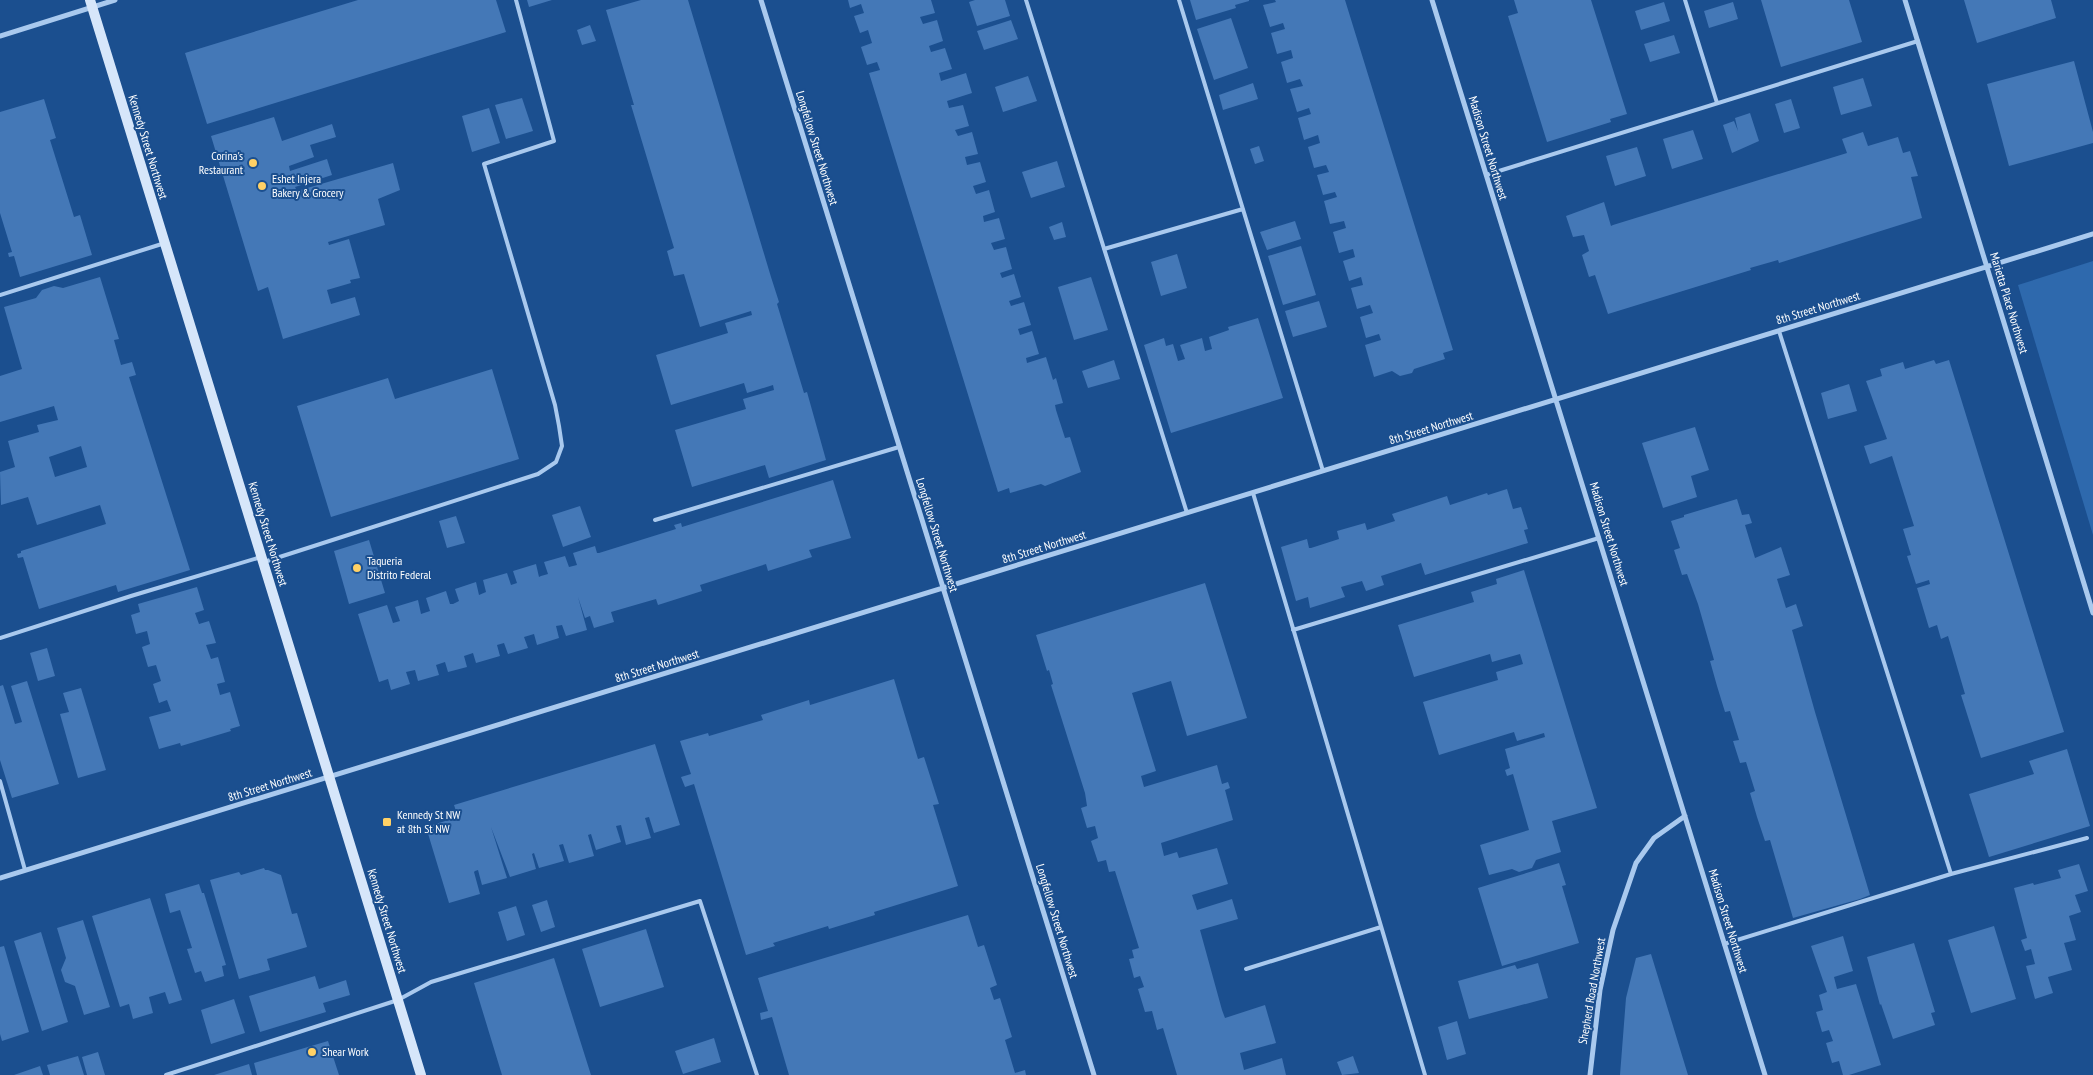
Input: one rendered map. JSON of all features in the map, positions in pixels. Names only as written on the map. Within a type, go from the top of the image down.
[{"type":"street","points":[[0,36],[91,4],[115,0]]},
{"type":"street","name":"Longfellow Street Northwest","points":[[761,0],[1094,1075]]},
{"type":"street","name":"Madison Street Northwest","points":[[1432,0],[1765,1075]]},
{"type":"street","name":"Marietta Place Northwest","points":[[1905,0],[2093,613]]},
{"type":"street","name":"Kennedy Street Northwest","points":[[91,4],[422,1075]]},
{"type":"street","name":"8th Street Northwest","points":[[0,878],[2093,234]]},
{"type":"street","name":"Shepherd Road Northwest","points":[[1590,1075],[1600,990],[1613,930],[1636,863],[1654,838],[1684,816]]},
{"type":"lane","points":[[0,638],[140,593],[262,560],[538,474],[556,462],[562,446],[555,405],[484,164],[554,141],[516,0]]},
{"type":"lane","points":[[1026,0],[1187,513]]},
{"type":"lane","points":[[1180,0],[1323,471]]},
{"type":"lane","points":[[1685,0],[1717,102]]},
{"type":"lane","points":[[1486,175],[1918,41]]},
{"type":"lane","points":[[1104,249],[1243,209]]},
{"type":"lane","points":[[0,295],[165,243]]},
{"type":"lane","points":[[1779,331],[1951,874]]},
{"type":"lane","points":[[655,520],[899,447]]},
{"type":"lane","points":[[1253,493],[1425,1075]]},
{"type":"lane","points":[[1293,630],[1599,538]]},
{"type":"lane","points":[[0,781],[25,870]]},
{"type":"lane","points":[[1724,944],[1951,874],[2087,838]]},
{"type":"lane","points":[[166,1075],[398,1000],[431,982],[700,900],[756,1075]]},
{"type":"lane","points":[[1246,969],[1381,927]]},
{"type":"shaded area","points":[[2093,261],[2093,535],[2018,285]]},
{"type":"building","points":[[358,0],[496,0],[506,32],[207,124],[185,53]]},
{"type":"building","points":[[527,0],[552,0],[529,7]]},
{"type":"building","points":[[641,0],[688,0],[779,302],[777,304],[804,393],[807,392],[826,460],[769,478],[765,465],[692,487],[675,430],[746,409],[743,399],[774,390],[773,385],[747,393],[744,383],[671,405],[656,355],[728,333],[725,323],[752,315],[751,311],[700,327],[684,274],[674,276],[667,251],[674,248],[631,105],[634,105],[606,10]]},
{"type":"building","points":[[848,0],[931,0],[935,13],[920,17],[923,24],[937,20],[943,41],[929,46],[931,52],[945,48],[952,69],[939,73],[941,81],[966,73],[972,93],[947,101],[949,108],[963,105],[969,126],[955,130],[958,136],[972,132],[978,154],[965,157],[967,165],[980,162],[986,182],[973,186],[976,194],[989,190],[995,212],[983,216],[984,222],[999,218],[1005,239],[991,243],[994,250],[1006,247],[1012,269],[1000,273],[1002,278],[1014,274],[1021,297],[1009,301],[1011,306],[1024,302],[1031,325],[1018,329],[1020,335],[1032,331],[1039,354],[1026,358],[1027,363],[1046,357],[1053,380],[1056,378],[1063,403],[1055,405],[1056,410],[1065,438],[1070,437],[1081,472],[1045,486],[1041,484],[1010,493],[1009,488],[998,492],[869,73],[880,70],[877,62],[867,65],[861,47],[872,43],[868,30],[860,33],[854,16],[864,13],[861,4],[850,8]]},
{"type":"building","points":[[975,0],[1005,0],[1010,16],[977,26],[969,2]]},
{"type":"building","points":[[1190,0],[1249,1],[1235,5],[1236,8],[1196,20]]},
{"type":"building","points":[[1275,0],[1345,0],[1453,350],[1443,353],[1445,359],[1414,369],[1412,373],[1400,376],[1392,371],[1374,377],[1365,345],[1381,340],[1379,334],[1366,338],[1360,317],[1373,313],[1370,305],[1357,309],[1351,288],[1363,285],[1361,277],[1349,281],[1343,261],[1355,257],[1353,249],[1339,253],[1333,232],[1346,228],[1344,221],[1330,224],[1324,201],[1337,197],[1335,192],[1323,195],[1317,175],[1329,172],[1326,165],[1314,168],[1308,147],[1320,143],[1318,135],[1304,140],[1298,118],[1311,114],[1309,108],[1297,112],[1290,89],[1303,86],[1300,79],[1287,83],[1281,62],[1293,58],[1291,50],[1277,54],[1271,33],[1285,29],[1283,23],[1270,27],[1263,5],[1276,2]]},
{"type":"building","points":[[1514,0],[1591,0],[1627,114],[1610,119],[1611,122],[1547,142],[1508,16],[1518,13]]},
{"type":"building","points":[[1761,0],[1849,0],[1862,42],[1781,67]]},
{"type":"building","points":[[1964,0],[2051,0],[2056,18],[1977,43]]},
{"type":"building","points":[[1664,2],[1670,21],[1641,30],[1635,11]]},
{"type":"building","points":[[1733,2],[1738,19],[1709,28],[1704,11]]},
{"type":"building","points":[[1231,18],[1248,68],[1214,80],[1197,29]]},
{"type":"building","points":[[1011,20],[1018,39],[984,50],[977,31]]},
{"type":"building","points":[[590,25],[596,41],[582,45],[577,30]]},
{"type":"building","points":[[1674,35],[1680,53],[1650,62],[1644,44]]},
{"type":"building","points":[[2074,61],[2093,132],[2093,143],[2009,166],[1987,84]]},
{"type":"building","points":[[1028,76],[1037,101],[1003,112],[995,87]]},
{"type":"building","points":[[1863,78],[1872,106],[1841,115],[1833,87]]},
{"type":"building","points":[[1253,83],[1258,99],[1223,110],[1219,95]]},
{"type":"building","points":[[522,98],[533,131],[506,139],[495,105]]},
{"type":"building","points":[[44,99],[56,138],[50,140],[74,217],[80,215],[92,255],[20,277],[14,256],[9,257],[8,253],[12,252],[0,213],[0,112]]},
{"type":"building","points":[[1791,99],[1800,128],[1784,133],[1775,104]]},
{"type":"building","points":[[489,108],[500,143],[472,152],[462,116]]},
{"type":"building","points":[[1750,113],[1759,141],[1732,153],[1723,125],[1734,121],[1738,131],[1735,118]]},
{"type":"building","points":[[274,117],[282,141],[332,124],[336,137],[310,145],[314,157],[289,166],[290,171],[327,159],[332,175],[295,187],[297,191],[393,163],[400,190],[378,199],[385,225],[328,242],[329,245],[349,239],[360,278],[350,280],[351,283],[327,290],[331,304],[355,297],[360,315],[283,339],[268,287],[258,291],[211,136]]},
{"type":"building","points":[[1693,130],[1703,159],[1672,169],[1663,139]]},
{"type":"building","points":[[1863,132],[1868,146],[1898,137],[1903,153],[1910,151],[1918,176],[1911,177],[1922,218],[1779,263],[1778,260],[1750,268],[1751,270],[1608,314],[1595,275],[1589,277],[1582,255],[1589,251],[1584,235],[1573,237],[1566,216],[1604,202],[1611,226],[1847,153],[1842,139]]},
{"type":"building","points":[[1259,146],[1264,161],[1255,164],[1250,149]]},
{"type":"building","points":[[1637,147],[1646,176],[1615,186],[1606,156]]},
{"type":"building","points":[[1057,161],[1065,187],[1031,198],[1022,172]]},
{"type":"building","points":[[1295,221],[1301,239],[1267,250],[1260,232]]},
{"type":"building","points":[[1062,222],[1066,237],[1054,240],[1049,227]]},
{"type":"building","points":[[1301,246],[1316,295],[1283,305],[1268,256]]},
{"type":"building","points":[[1177,254],[1187,288],[1161,296],[1151,262]]},
{"type":"building","points":[[100,277],[119,339],[114,340],[121,365],[132,362],[136,375],[129,377],[190,570],[118,592],[116,585],[39,609],[23,557],[18,558],[17,554],[21,553],[21,551],[106,524],[100,505],[37,525],[28,497],[1,505],[0,472],[15,467],[8,441],[39,432],[37,425],[58,420],[54,406],[0,422],[0,376],[22,369],[4,307],[36,298],[42,290],[54,286],[63,288]],"holes":[[[81,446],[87,467],[55,477],[49,457]]]},
{"type":"building","points":[[1091,277],[1108,330],[1074,340],[1058,287]]},
{"type":"building","points":[[1319,301],[1327,327],[1293,337],[1285,311]]},
{"type":"building","points":[[1258,318],[1283,398],[1171,433],[1144,345],[1164,338],[1166,346],[1173,344],[1178,361],[1185,359],[1180,345],[1202,338],[1205,351],[1212,349],[1209,337],[1229,330],[1228,327]]},
{"type":"building","points":[[1114,360],[1120,379],[1088,388],[1082,371]]},
{"type":"building","points":[[1934,360],[1936,364],[1949,360],[2064,732],[1981,758],[1961,695],[1965,694],[1948,636],[1941,639],[1937,625],[1929,628],[1917,588],[1930,584],[1929,580],[1916,584],[1907,556],[1911,555],[1903,529],[1914,526],[1892,456],[1870,464],[1864,446],[1887,439],[1866,381],[1882,376],[1880,369],[1903,362],[1905,369]]},
{"type":"building","points":[[492,369],[519,459],[331,517],[297,406],[388,378],[395,399]]},
{"type":"building","points":[[1849,384],[1857,411],[1828,419],[1821,393]]},
{"type":"building","points":[[1695,427],[1709,470],[1691,476],[1697,497],[1663,508],[1642,443]]},
{"type":"building","points":[[833,480],[851,538],[809,550],[812,557],[768,571],[766,564],[700,585],[702,591],[658,605],[656,599],[611,612],[614,622],[594,628],[590,616],[585,618],[578,597],[587,630],[566,636],[562,625],[556,626],[559,638],[537,645],[534,634],[524,637],[528,648],[508,654],[504,643],[497,645],[500,656],[476,663],[473,653],[464,656],[467,667],[448,672],[445,662],[436,665],[439,675],[418,681],[415,670],[406,672],[410,684],[391,690],[388,679],[379,682],[358,614],[387,605],[393,623],[400,621],[395,607],[418,600],[421,614],[430,611],[426,598],[446,591],[450,604],[453,604],[459,601],[455,589],[476,582],[479,595],[486,592],[483,580],[507,573],[511,585],[517,583],[513,571],[536,564],[539,577],[548,574],[544,562],[565,556],[569,567],[577,565],[573,553],[595,546],[597,553],[599,553],[676,529],[674,525],[681,523],[682,527]]},
{"type":"building","points":[[1507,489],[1513,509],[1521,507],[1528,529],[1524,530],[1528,543],[1425,575],[1421,563],[1381,576],[1384,585],[1366,591],[1362,581],[1341,587],[1345,597],[1310,608],[1308,597],[1296,601],[1281,547],[1307,539],[1309,548],[1311,548],[1339,539],[1337,531],[1365,523],[1367,530],[1395,521],[1392,514],[1447,496],[1450,505],[1487,493],[1488,495]]},
{"type":"building","points":[[1737,499],[1742,515],[1749,514],[1752,523],[1745,525],[1755,558],[1781,547],[1790,575],[1777,579],[1786,608],[1796,604],[1803,626],[1792,630],[1870,895],[1793,918],[1770,840],[1765,841],[1757,817],[1750,793],[1755,791],[1746,762],[1740,763],[1733,741],[1739,740],[1730,711],[1725,712],[1717,686],[1710,661],[1714,660],[1698,604],[1687,574],[1682,575],[1674,550],[1680,548],[1671,521],[1684,517],[1684,515]]},
{"type":"building","points":[[580,506],[591,537],[563,547],[552,515]]},
{"type":"building","points":[[456,516],[465,543],[447,548],[439,521]]},
{"type":"building","points":[[369,540],[385,593],[349,604],[334,551]]},
{"type":"building","points":[[1524,570],[1597,808],[1552,821],[1561,852],[1536,860],[1532,868],[1519,872],[1512,869],[1489,875],[1480,845],[1529,830],[1513,774],[1507,776],[1505,770],[1510,768],[1505,749],[1545,737],[1544,733],[1517,741],[1514,732],[1439,755],[1423,702],[1498,680],[1496,672],[1523,664],[1520,654],[1492,662],[1490,654],[1414,677],[1398,625],[1474,602],[1471,592],[1497,584],[1496,579]]},
{"type":"building","points":[[1205,583],[1247,718],[1187,736],[1171,681],[1132,693],[1156,771],[1141,776],[1144,787],[1217,765],[1222,784],[1228,782],[1230,788],[1225,790],[1233,820],[1161,843],[1164,856],[1177,852],[1179,858],[1217,848],[1228,884],[1192,895],[1197,910],[1232,899],[1238,919],[1200,930],[1222,1010],[1225,1018],[1265,1005],[1276,1043],[1240,1053],[1244,1070],[1282,1058],[1286,1075],[1177,1075],[1163,1028],[1157,1030],[1152,1011],[1145,1012],[1138,989],[1144,987],[1140,976],[1134,978],[1129,959],[1134,958],[1132,950],[1139,948],[1115,871],[1109,872],[1106,860],[1098,862],[1091,841],[1098,838],[1095,826],[1087,828],[1081,808],[1087,806],[1085,793],[1051,685],[1053,684],[1049,670],[1047,671],[1036,635]]},
{"type":"building","points":[[197,587],[204,610],[195,613],[199,624],[209,621],[216,643],[206,645],[211,659],[218,657],[225,682],[217,684],[220,695],[230,692],[240,726],[230,729],[231,731],[181,746],[180,743],[159,749],[149,717],[171,711],[167,700],[159,703],[153,684],[161,681],[156,665],[148,667],[142,647],[150,644],[147,631],[136,634],[131,615],[140,612],[138,604]]},
{"type":"building","points":[[47,648],[55,676],[38,681],[30,653]]},
{"type":"building","points":[[894,679],[918,759],[924,757],[939,804],[933,805],[958,886],[874,912],[875,915],[829,929],[828,926],[773,943],[775,946],[746,955],[694,784],[685,787],[681,777],[691,774],[680,741],[708,733],[709,736],[763,720],[761,715],[809,700],[810,705]]},
{"type":"building","points":[[27,681],[59,784],[12,798],[0,760],[0,686],[3,685],[15,724],[22,722],[11,686]]},
{"type":"building","points":[[81,688],[106,770],[78,778],[60,714],[69,712],[63,693]]},
{"type":"building","points":[[655,744],[680,825],[654,833],[649,817],[645,818],[651,838],[626,845],[621,825],[616,826],[621,842],[596,850],[591,834],[588,835],[594,856],[569,863],[563,844],[559,845],[564,861],[539,868],[534,853],[532,854],[536,869],[510,877],[491,827],[507,878],[482,885],[478,870],[475,871],[480,894],[449,903],[426,827],[458,817],[454,805]]},
{"type":"building","points":[[2067,749],[2090,826],[1989,857],[1969,794],[2034,774],[2029,761]]},
{"type":"building","points":[[1559,863],[1566,885],[1562,886],[1579,943],[1502,966],[1478,888]]},
{"type":"building","points":[[2079,864],[2088,891],[2075,895],[2081,912],[2069,916],[2076,940],[2064,943],[2072,970],[2048,977],[2053,993],[2035,999],[2026,966],[2035,964],[2031,949],[2025,951],[2021,940],[2027,938],[2014,888],[2061,878],[2058,870]]},
{"type":"building","points":[[264,868],[281,875],[292,914],[297,913],[307,947],[267,959],[270,970],[239,979],[210,880],[239,872],[241,875]]},
{"type":"building","points":[[199,884],[202,893],[204,893],[226,965],[222,966],[224,976],[205,982],[201,971],[195,973],[187,949],[192,948],[180,910],[170,913],[165,894]]},
{"type":"building","points":[[150,898],[182,1000],[169,1004],[165,992],[149,997],[153,1013],[133,1019],[129,1004],[120,1007],[92,916]]},
{"type":"building","points":[[547,900],[555,927],[541,932],[532,905]]},
{"type":"building","points":[[516,906],[525,935],[507,941],[498,912]]},
{"type":"building","points":[[968,915],[978,947],[984,945],[997,985],[990,988],[994,1000],[1000,998],[1012,1037],[1005,1040],[1015,1073],[1025,1070],[1026,1075],[789,1075],[772,1017],[761,1020],[760,1013],[768,1011],[758,978]]},
{"type":"building","points":[[83,920],[110,1007],[84,1015],[75,986],[65,982],[61,970],[66,958],[57,928]]},
{"type":"building","points":[[1994,926],[2016,999],[1971,1013],[1948,940]]},
{"type":"building","points":[[646,929],[664,987],[600,1007],[582,949]]},
{"type":"building","points":[[41,932],[68,1022],[42,1031],[14,941]]},
{"type":"building","points":[[1843,936],[1853,971],[1834,977],[1837,989],[1856,984],[1881,1065],[1849,1075],[1843,1075],[1839,1061],[1832,1063],[1826,1043],[1833,1041],[1829,1030],[1822,1032],[1816,1012],[1823,1010],[1819,995],[1827,992],[1811,946]]},
{"type":"building","points":[[1914,943],[1935,1012],[1931,1013],[1935,1025],[1893,1039],[1880,1005],[1867,957]]},
{"type":"building","points":[[4,946],[29,1032],[2,1041],[0,1034],[0,947]]},
{"type":"building","points":[[1651,954],[1688,1075],[1620,1075],[1626,998],[1636,958]]},
{"type":"building","points":[[554,958],[591,1075],[502,1075],[474,983]]},
{"type":"building","points":[[1538,963],[1548,998],[1469,1019],[1458,981],[1515,965],[1517,969]]},
{"type":"building","points":[[315,976],[319,989],[346,980],[350,995],[323,1003],[326,1012],[260,1032],[249,996]]},
{"type":"building","points":[[234,999],[245,1033],[211,1044],[201,1010]]},
{"type":"building","points":[[1457,1021],[1466,1054],[1447,1060],[1438,1027]]},
{"type":"building","points":[[714,1038],[721,1062],[683,1074],[675,1051]]},
{"type":"building","name":"Shear Work","points":[[328,1041],[339,1075],[257,1075],[254,1063]]},
{"type":"building","points":[[98,1052],[105,1075],[87,1075],[82,1057]]},
{"type":"building","points":[[78,1056],[84,1075],[50,1075],[47,1065]]},
{"type":"building","points":[[1353,1056],[1359,1073],[1342,1075],[1337,1062]]},
{"type":"building","points":[[249,1064],[252,1075],[214,1075]]},
{"type":"building","points":[[40,1066],[43,1075],[14,1075]]},
{"type":"place","name":"Corina's Restaurant","points":[[253,163]]},
{"type":"place","name":"Eshet Injera Bakery & Grocery","points":[[262,186]]},
{"type":"place","name":"Taqueria Distrito Federal","points":[[357,568]]},
{"type":"place","name":"Kennedy St NW at 8th St NW","points":[[387,822]]},
{"type":"place","name":"Shear Work","points":[[312,1052]]}]
